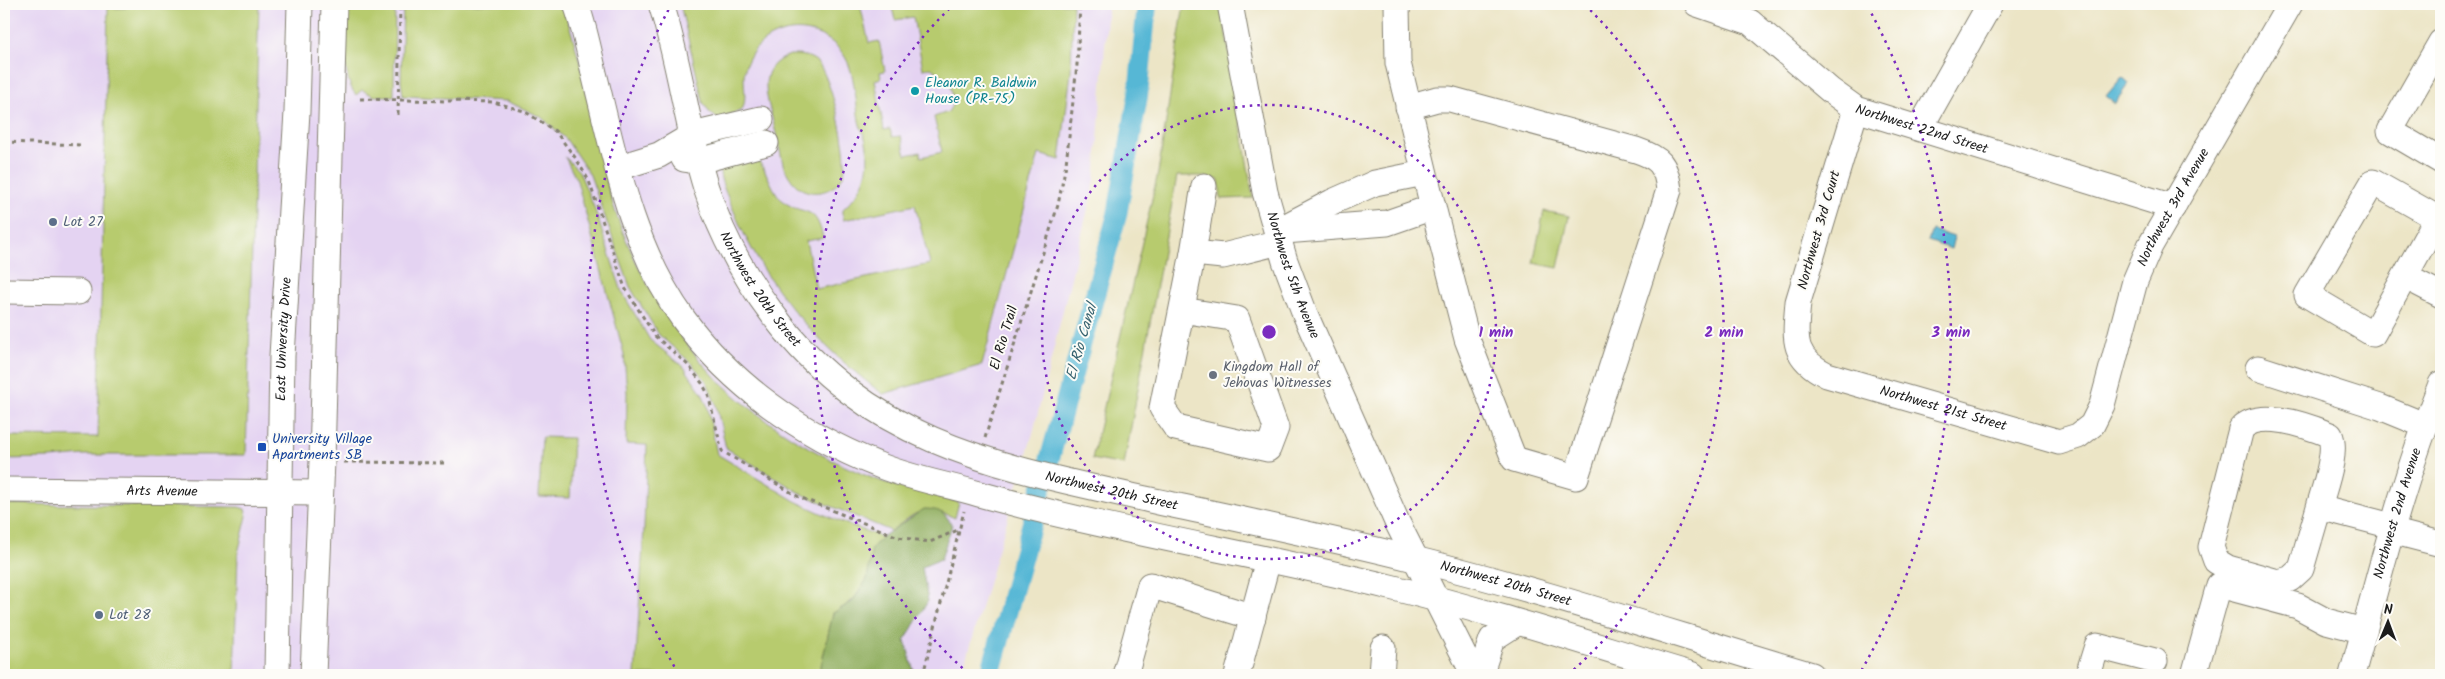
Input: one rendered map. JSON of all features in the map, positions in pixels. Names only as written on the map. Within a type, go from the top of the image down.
[{"type":"street","name":"East University Drive","points":[[277,675],[280,587],[279,492],[285,276],[297,112],[300,4]]},
{"type":"street","points":[[314,675],[334,4]]},
{"type":"street","points":[[576,4],[617,168],[635,228],[665,291],[684,320],[728,371],[757,396],[814,435],[878,465],[1009,502],[1438,600],[1693,675]]},
{"type":"street","name":"Northwest 20th Street","points":[[661,4],[699,161],[718,220],[733,251],[775,317],[801,347],[825,372],[880,413],[942,446],[978,458],[1074,483],[1416,559],[1500,580],[1812,675]]},
{"type":"street","name":"Northwest 5th Avenue","points":[[1230,4],[1265,192],[1278,237],[1305,314],[1416,559],[1474,675]]},
{"type":"street","points":[[1397,4],[1398,63],[1408,107],[1424,173],[1467,339],[1514,460],[1576,477],[1669,190],[1667,174],[1660,161],[1652,155],[1450,99],[1436,99],[1408,107]]},
{"type":"street","name":"Northwest 22nd Street","points":[[1697,4],[1750,22],[1831,91],[1856,109],[2173,207]]},
{"type":"street","points":[[1920,128],[1990,4]]},
{"type":"street","name":"Northwest 3rd Avenue","points":[[2092,425],[2102,405],[2135,281],[2150,246],[2290,4]]},
{"type":"street","points":[[2441,42],[2390,131],[2441,161]]},
{"type":"street","name":"Northwest 3rd Court","points":[[1799,353],[1796,328],[1798,302],[1856,109]]},
{"type":"street","points":[[617,168],[659,155],[692,135],[761,119]]},
{"type":"street","points":[[659,155],[699,161],[766,143]]},
{"type":"street","points":[[1278,237],[1332,202],[1375,183],[1424,173]]},
{"type":"street","points":[[2374,182],[2437,218],[2406,277],[2373,334],[2307,295],[2374,182]]},
{"type":"street","points":[[1182,310],[1237,320],[1276,428],[1268,449],[1176,428],[1162,408],[1193,254],[1204,186]]},
{"type":"street","points":[[1193,254],[1223,256],[1278,237],[1387,224],[1433,207]]},
{"type":"street","points":[[2406,277],[2441,296]]},
{"type":"street","points":[[4,291],[78,292]]},
{"type":"street","name":"Northwest 21st Street","points":[[1799,353],[1810,367],[1827,375],[2059,442],[2078,436],[2092,425]]},
{"type":"street","points":[[2258,368],[2380,407],[2424,425]]},
{"type":"street","name":"Northwest 2nd Avenue","points":[[2352,675],[2392,528],[2424,425],[2441,384]]},
{"type":"street","points":[[2272,418],[2330,435],[2333,442],[2333,452],[2319,507],[2301,569],[2290,579],[2278,582],[2228,568],[2216,561],[2213,555],[2211,547],[2241,429],[2252,422],[2272,418]]},
{"type":"street","name":"Arts Avenue","points":[[4,490],[320,493]]},
{"type":"street","points":[[1121,528],[1128,495]]},
{"type":"street","points":[[2319,507],[2441,544]]},
{"type":"street","points":[[1237,675],[1268,560]]},
{"type":"street","points":[[1125,675],[1150,585],[1253,617]]},
{"type":"street","points":[[2194,675],[2219,585],[2298,606],[2326,621],[2364,631]]},
{"type":"street","points":[[1480,675],[1492,639],[1517,623]]},
{"type":"street","points":[[2088,675],[2097,646],[2154,661]]},
{"type":"street","points":[[1381,675],[1383,648]]},
{"type":"path","points":[[398,116],[400,4]]},
{"type":"path","name":"El Rio Trail","points":[[978,458],[1058,205],[1066,164],[1077,65],[1080,4]]},
{"type":"path","points":[[4,142],[81,145]]},
{"type":"path","points":[[341,462],[445,463]]},
{"type":"path","points":[[923,675],[969,491]]},
{"type":"shaded area","points":[[4,4],[1108,4],[1095,180],[1033,433],[961,675],[4,675]]},
{"type":"green space","points":[[126,4],[259,4],[246,455],[84,455],[4,459],[4,436],[98,437],[108,8],[126,8]]},
{"type":"green space","points":[[348,4],[395,4],[394,96],[374,96],[362,90],[356,95],[351,87],[347,76],[345,52]]},
{"type":"green space","points":[[403,4],[562,4],[576,49],[602,164],[616,215],[641,271],[656,299],[692,351],[733,394],[792,438],[841,465],[870,477],[895,486],[959,502],[955,518],[935,511],[921,511],[891,531],[802,494],[726,448],[716,405],[707,382],[690,362],[659,335],[630,287],[590,175],[566,139],[541,117],[507,101],[403,96],[401,81]]},
{"type":"green space","points":[[680,4],[860,4],[869,43],[879,41],[885,71],[880,72],[881,78],[875,80],[884,130],[890,129],[892,137],[901,136],[906,155],[920,152],[921,157],[942,152],[934,117],[948,112],[954,102],[949,80],[931,68],[923,69],[913,17],[895,20],[891,4],[1073,4],[1071,72],[1060,160],[1039,154],[982,365],[883,394],[836,355],[795,312],[760,264],[746,237],[724,188],[720,177],[720,166],[752,155],[761,164],[780,198],[794,208],[811,214],[816,219],[823,238],[806,241],[816,289],[930,264],[915,205],[843,220],[843,209],[856,195],[867,171],[868,152],[860,124],[849,65],[841,51],[830,41],[817,34],[803,31],[788,31],[774,35],[761,43],[751,55],[745,70],[745,97],[742,110],[718,119],[709,112],[703,102]]},
{"type":"green space","points":[[1184,4],[1221,4],[1253,198],[1221,199],[1219,180],[1201,176],[1177,176],[1124,465],[1092,459],[1158,173]]},
{"type":"green space","points":[[790,55],[807,56],[816,61],[827,81],[838,114],[844,149],[844,173],[836,184],[824,191],[810,192],[803,190],[793,182],[784,168],[766,92],[766,83],[772,67],[779,60]]},
{"type":"green space","points":[[565,157],[579,171],[594,207],[622,292],[650,340],[684,367],[702,393],[707,405],[717,454],[795,501],[836,520],[882,537],[873,551],[868,577],[863,589],[849,603],[833,613],[819,675],[635,675],[647,445],[626,444],[627,393],[624,354],[577,181]]},
{"type":"green space","points":[[1544,211],[1569,216],[1558,268],[1533,263]]},
{"type":"green space","points":[[542,437],[573,438],[570,498],[539,497]]},
{"type":"green space","name":"Lot 28","points":[[4,504],[239,507],[245,509],[247,516],[238,553],[234,675],[4,675]]},
{"type":"green space","points":[[924,509],[941,512],[952,525],[941,559],[922,567],[928,601],[905,640],[915,675],[819,675],[833,613],[852,602],[867,579],[872,548],[882,537]]},
{"type":"water","points":[[2122,77],[2129,83],[2115,103],[2106,96]]},
{"type":"water","points":[[1932,230],[1954,237],[1951,249],[1928,241]]},
{"type":"waterway","name":"El Rio Canal","points":[[990,675],[1117,215],[1138,96],[1147,4]]},
{"type":"place","name":"Eleanor R. Baldwin House (PR-75)","points":[[915,91]]},
{"type":"place","name":"Lot 27","points":[[53,222]]},
{"type":"place","name":"Kingdom Hall of Jehovas Witnesses","points":[[1213,375]]},
{"type":"place","name":"University Village Apartments SB","points":[[262,447]]},
{"type":"place","name":"Lot 28","points":[[99,615]]}]
